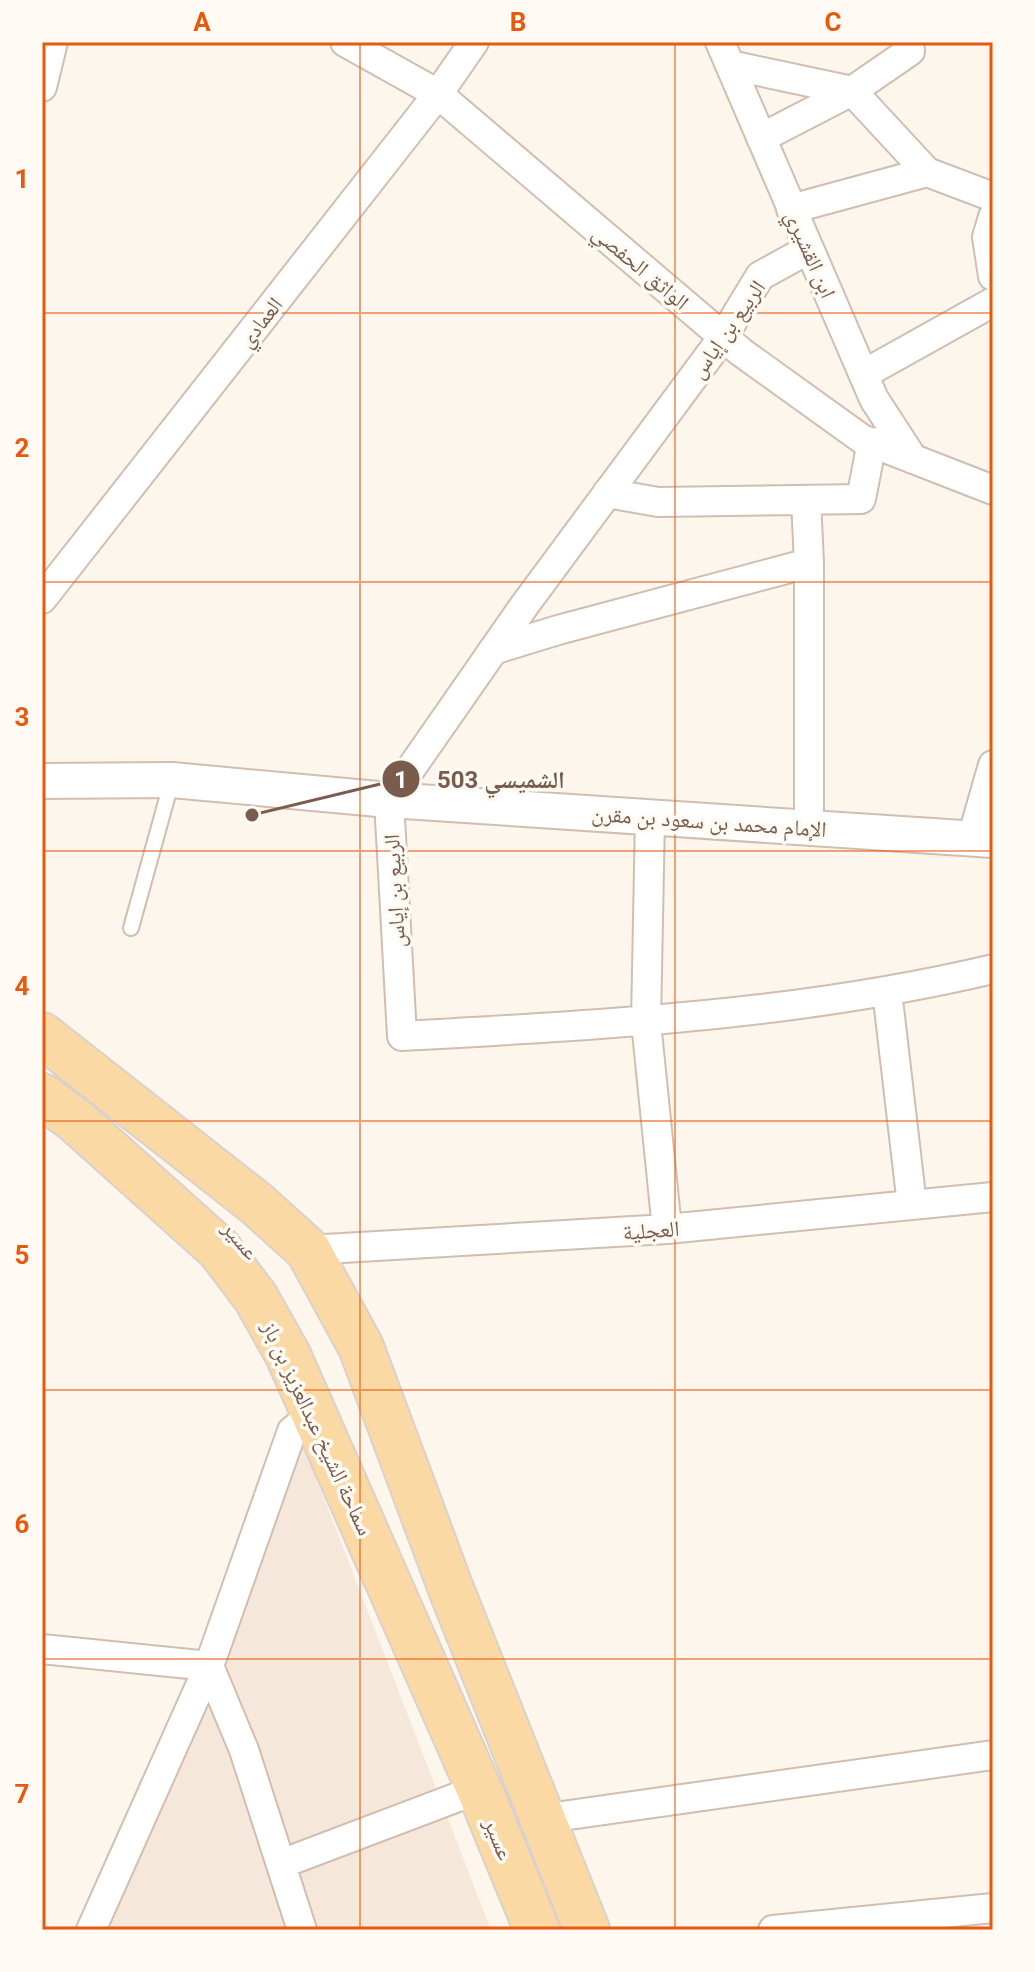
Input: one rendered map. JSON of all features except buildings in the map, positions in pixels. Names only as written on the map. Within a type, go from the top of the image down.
[{"type":"main road","points":[[42,1035],[257,1204],[308,1250],[361,1347],[451,1589],[587,1930]]},
{"type":"main road","name":"عسير","points":[[42,1068],[196,1189],[249,1244],[301,1326],[360,1474],[403,1616],[537,1930]]},
{"type":"main road","name":"سماحة الشيخ عبدالعزيز بن باز","points":[[53,1112],[219,1249],[256,1298],[288,1355],[403,1616]]},
{"type":"street","points":[[42,87],[53,42]]},
{"type":"street","name":"الواثق الحفصي","points":[[345,42],[438,94],[723,337],[862,439],[993,490]]},
{"type":"street","name":"العمادي","points":[[42,599],[438,94],[474,42]]},
{"type":"street","points":[[761,138],[852,91],[910,51],[909,42]]},
{"type":"street","points":[[726,50],[852,91],[927,172],[993,197]]},
{"type":"street","name":"ابن القشيري","points":[[726,50],[874,399],[913,459]]},
{"type":"street","points":[[791,209],[927,172]]},
{"type":"street","points":[[993,217],[987,237],[993,276]]},
{"type":"street","name":"الربيع بن إياس","points":[[809,249],[760,276],[723,337],[493,650],[389,800],[402,1036],[646,1022],[913,988],[993,969]]},
{"type":"street","points":[[864,374],[993,302]]},
{"type":"street","points":[[607,493],[658,502],[861,499],[872,442]]},
{"type":"street","points":[[806,500],[809,563],[809,828]]},
{"type":"street","points":[[493,650],[809,563]]},
{"type":"street","points":[[983,839],[993,765]]},
{"type":"street","name":"الإمام محمد بن سعود بن مقرن","points":[[44,780],[172,780],[389,800],[983,839]]},
{"type":"street","points":[[650,817],[646,1022],[667,1229]]},
{"type":"street","points":[[887,991],[912,1205]]},
{"type":"street","name":"العجلية","points":[[308,1250],[667,1229],[993,1197]]},
{"type":"street","points":[[91,1930],[209,1666],[292,1431],[314,1413]]},
{"type":"street","points":[[42,1649],[209,1666]]},
{"type":"street","points":[[209,1666],[244,1750],[302,1930]]},
{"type":"street","points":[[541,1819],[993,1755]]},
{"type":"street","points":[[281,1864],[479,1789]]},
{"type":"street","points":[[773,1930],[979,1916]]},
{"type":"lane","points":[[131,928],[172,780]]},
{"type":"shaded area","points":[[303,1444],[491,1930],[104,1930]]},
{"type":"place","name":"الشميسي 503","points":[[252,815]]}]
